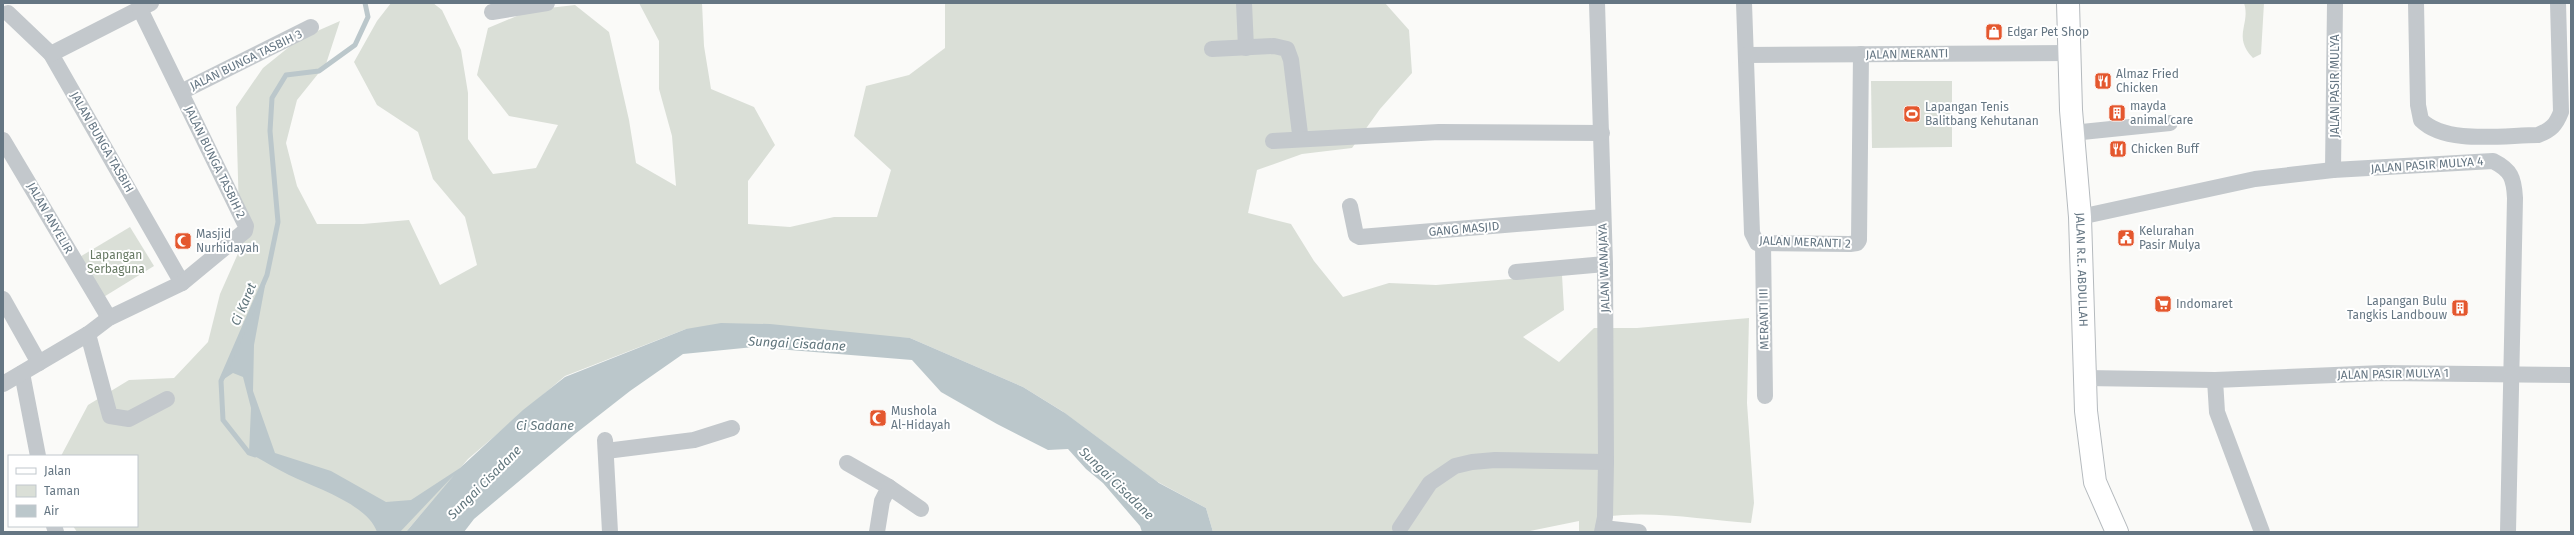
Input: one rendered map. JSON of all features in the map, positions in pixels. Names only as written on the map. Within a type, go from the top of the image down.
[{"type":"main road","name":"JALAN R.E. ABDULLAH","points":[[2068,3],[2072,133],[2080,217],[2086,411],[2095,482],[2117,532]]},
{"type":"street","points":[[492,12],[547,3]]},
{"type":"street","points":[[1244,3],[1246,48]]},
{"type":"street","name":"JALAN WANAJAYA","points":[[1597,3],[1605,264],[1606,462],[1602,530]]},
{"type":"street","name":"JALAN MERANTI 2","points":[[1744,3],[1752,233],[1754,241],[1763,243],[1850,244],[1857,243],[1859,240],[1861,54]]},
{"type":"street","name":"JALAN PASIR MULYA","points":[[2333,170],[2335,3]]},
{"type":"street","points":[[2416,3],[2418,105],[2421,120],[2439,132],[2453,135],[2538,135],[2548,131],[2556,124],[2561,112],[2558,3]]},
{"type":"street","points":[[51,54],[145,6]]},
{"type":"street","name":"JALAN BUNGA TASBIH 2","points":[[3,384],[88,334],[109,318],[182,283],[242,235],[246,226],[181,92],[145,6]]},
{"type":"street","name":"JALAN BUNGA TASBIH","points":[[8,11],[51,54],[182,283]]},
{"type":"street","name":"JALAN BUNGA TASBIH 3","points":[[181,92],[311,27]]},
{"type":"street","points":[[1212,49],[1274,46],[1287,49],[1291,60],[1300,134]]},
{"type":"street","name":"JALAN MERANTI","points":[[1746,55],[2069,53]]},
{"type":"street","points":[[2072,133],[2170,123]]},
{"type":"street","points":[[1273,141],[1439,132],[1602,133]]},
{"type":"street","name":"JALAN ANYELIR","points":[[3,140],[109,318]]},
{"type":"street","name":"JALAN PASIR MULYA 4","points":[[2080,217],[2255,179],[2333,170],[2493,161],[2507,167],[2514,180],[2512,373],[2508,532]]},
{"type":"street","name":"GANG MASJID","points":[[1350,206],[1356,235],[1360,237],[1603,217]]},
{"type":"street","name":"MERANTI III","points":[[1763,243],[1765,396]]},
{"type":"street","points":[[1516,272],[1605,264]]},
{"type":"street","points":[[3,299],[39,363]]},
{"type":"street","points":[[88,334],[110,416],[129,419],[167,399]]},
{"type":"street","points":[[22,373],[38,455]]},
{"type":"street","name":"JALAN PASIR MULYA 1","points":[[2085,378],[2215,380],[2383,373],[2512,373],[2571,375]]},
{"type":"street","points":[[2215,380],[2217,412],[2262,532]]},
{"type":"street","points":[[610,532],[606,445],[694,440],[732,428]]},
{"type":"street","points":[[1400,528],[1430,483],[1455,466],[1472,462],[1495,460],[1606,462]]},
{"type":"street","points":[[846,463],[889,487],[921,509]]},
{"type":"street","points":[[877,532],[882,501],[889,487]]},
{"type":"street","points":[[1602,530],[1640,532]]},
{"type":"green space","points":[[391,3],[433,3],[442,10],[461,50],[468,93],[468,139],[493,174],[536,168],[558,125],[509,116],[477,75],[488,28],[531,10],[575,5],[609,32],[629,120],[636,163],[676,186],[672,136],[659,89],[659,41],[639,3],[702,3],[704,46],[711,89],[754,107],[775,145],[748,181],[748,224],[790,227],[834,217],[877,217],[891,170],[854,136],[866,86],[909,75],[945,48],[945,3],[1385,3],[1409,30],[1412,73],[1380,109],[1352,148],[1302,154],[1257,170],[1248,213],[1291,224],[1314,261],[1343,297],[1389,283],[1436,285],[1562,275],[1564,310],[1523,337],[1559,362],[1594,328],[1637,328],[1749,318],[1747,403],[1754,503],[1751,523],[1678,516],[1623,515],[1605,517],[1601,532],[1579,532],[1579,521],[1525,532],[1213,532],[1206,508],[1156,481],[1062,411],[1023,387],[910,338],[686,329],[565,376],[468,459],[406,532],[77,532],[74,527],[138,527],[138,455],[62,455],[88,405],[129,380],[174,378],[208,342],[220,294],[240,249],[236,107],[263,68],[299,39],[340,21],[326,64],[297,100],[286,143],[297,186],[317,224],[363,224],[409,220],[440,285],[477,265],[465,217],[433,179],[418,132],[377,105],[354,62],[377,21]]},
{"type":"green space","points":[[2244,3],[2264,3],[2261,54],[2253,58],[2244,43],[2243,30],[2246,10]]},
{"type":"green space","name":"Lapangan Tenis Balitbang Kehutanan","points":[[1871,81],[1952,81],[1952,147],[1872,148]]},
{"type":"green space","name":"Lapangan Serbaguna","points":[[130,227],[154,266],[102,298],[78,258]]},
{"type":"water","name":"Ci Sadane","points":[[267,275],[254,345],[253,391],[275,453],[331,471],[386,502],[411,500],[460,468],[523,410],[565,377],[686,329],[721,323],[770,324],[910,338],[1023,387],[1065,413],[1159,483],[1206,508],[1213,532],[1142,532],[1140,526],[1103,483],[1086,469],[1068,449],[1048,450],[997,424],[941,392],[912,360],[754,347],[683,354],[630,391],[575,434],[474,519],[464,532],[406,532],[454,475],[400,532],[377,532],[372,522],[352,505],[289,475],[249,453],[251,408],[243,377],[233,373],[221,381]]},
{"type":"waterway","name":"Ci Karet","points":[[255,455],[249,453],[223,420],[221,381],[267,275],[278,222],[270,131],[272,98],[286,75],[319,71],[355,45],[368,17],[365,3]]},
{"type":"place","name":"Edgar Pet Shop","points":[[1994,32]]},
{"type":"place","name":"Almaz Fried Chicken","points":[[2103,81]]},
{"type":"place","name":"mayda animal care","points":[[2117,113]]},
{"type":"place","name":"Lapangan Tenis Balitbang Kehutanan","points":[[1912,114]]},
{"type":"place","name":"Chicken Buff","points":[[2118,149]]},
{"type":"place","name":"Kelurahan Pasir Mulya","points":[[2126,238]]},
{"type":"place","name":"Masjid Nurhidayah","points":[[183,241]]},
{"type":"place","name":"Indomaret","points":[[2163,304]]},
{"type":"place","name":"Lapangan Bulu Tangkis Landbouw","points":[[2460,308]]},
{"type":"place","name":"Mushola Al-Hidayah","points":[[878,418]]},
{"type":"water label","name":"Sungai Cisadane","points":[[797,343]]},
{"type":"water label","name":"Sungai Cisadane","points":[[484,482]]},
{"type":"water label","name":"Sungai Cisadane","points":[[1117,483]]}]
